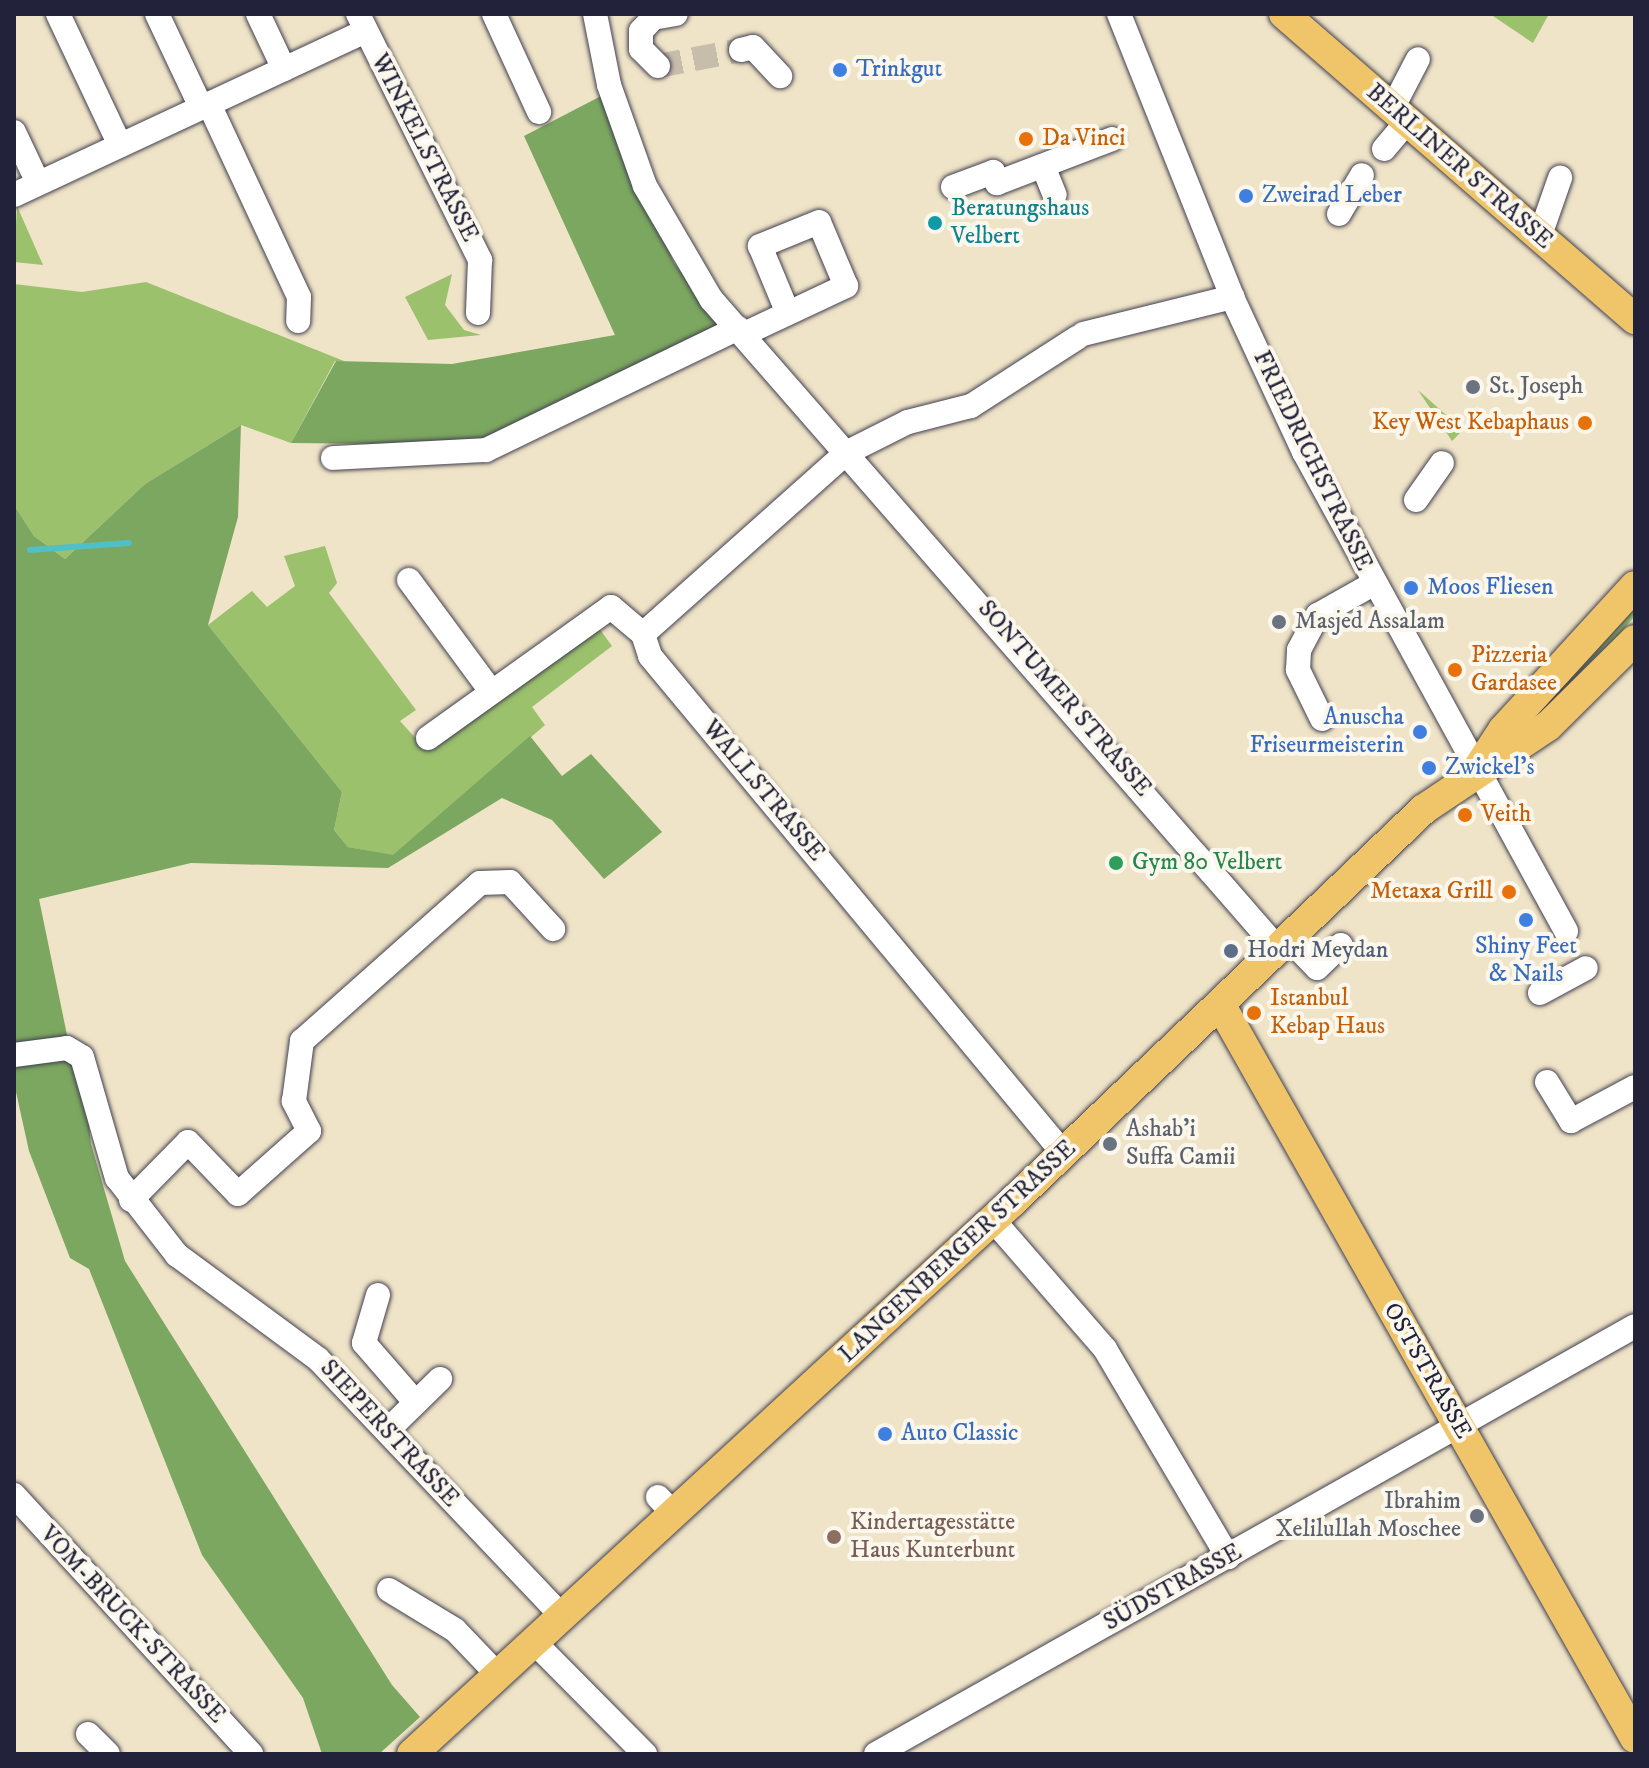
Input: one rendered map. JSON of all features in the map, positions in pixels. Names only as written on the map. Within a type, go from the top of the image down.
[{"type":"main road","name":"BERLINER STRASSE","points":[[1284,14],[1539,238],[1633,312]]},
{"type":"main road","points":[[1478,768],[1503,730],[1635,586]]},
{"type":"main road","name":"LANGENBERGER STRASSE","points":[[412,1754],[534,1642],[665,1504],[993,1220],[1424,809],[1478,768],[1507,756],[1635,640]]},
{"type":"main road","name":"OSTSTRASSE","points":[[1220,1004],[1635,1738]]},
{"type":"street","points":[[58,14],[120,145]]},
{"type":"street","points":[[157,14],[299,297],[298,321]]},
{"type":"street","points":[[258,14],[284,69]]},
{"type":"street","points":[[494,14],[539,112]]},
{"type":"street","name":"SONTUMER STRASSE","points":[[595,14],[609,85],[645,186],[683,261],[846,453],[1284,944],[1317,968],[1341,945]]},
{"type":"street","points":[[658,66],[641,49],[641,31],[653,18],[676,14]]},
{"type":"street","name":"FRIEDRICHSTRASSE","points":[[1119,14],[1150,125],[1237,290],[1373,584],[1566,931]]},
{"type":"street","name":"WINKELSTRASSE","points":[[14,195],[284,69],[362,22],[480,260],[478,313]]},
{"type":"street","points":[[741,50],[753,47],[780,76]]},
{"type":"street","points":[[1384,149],[1400,115],[1418,59]]},
{"type":"street","points":[[14,132],[38,183]]},
{"type":"street","points":[[953,187],[993,172],[997,183],[1037,164],[1112,139]]},
{"type":"street","points":[[1037,164],[1055,195]]},
{"type":"street","points":[[1339,214],[1362,175]]},
{"type":"street","points":[[1539,238],[1560,178]]},
{"type":"street","points":[[428,738],[490,690],[611,607],[643,634],[846,453],[908,422],[971,406],[1080,336],[1237,290]]},
{"type":"street","points":[[333,458],[486,450],[787,311]]},
{"type":"street","points":[[1416,500],[1442,463]]},
{"type":"street","points":[[409,580],[490,690]]},
{"type":"street","points":[[1322,719],[1298,670],[1299,650],[1318,615],[1373,584]]},
{"type":"street","name":"WALLSTRASSE","points":[[643,634],[650,656],[1064,1154]]},
{"type":"street","points":[[131,1200],[188,1142],[238,1194],[309,1131],[294,1101],[302,1041],[480,883],[510,882],[553,929]]},
{"type":"street","points":[[1540,993],[1586,968]]},
{"type":"street","name":"SIEPERSTRASSE","points":[[14,1055],[67,1048],[82,1057],[103,1146],[131,1200],[177,1255],[318,1359],[561,1615]]},
{"type":"street","points":[[1547,1082],[1571,1121],[1635,1087]]},
{"type":"street","points":[[993,1220],[1105,1349],[1228,1557]]},
{"type":"street","points":[[378,1295],[364,1343],[416,1403]]},
{"type":"street","name":"SÜDSTRASSE","points":[[876,1754],[1635,1326]]},
{"type":"street","points":[[388,1430],[440,1379]]},
{"type":"street","name":"VOM-BRUCK-STRASSE","points":[[14,1495],[251,1754]]},
{"type":"street","points":[[389,1590],[455,1630],[499,1676]]},
{"type":"street","points":[[534,1642],[645,1754]]},
{"type":"street","points":[[88,1734],[108,1754]]},
{"type":"green space","points":[[1490,14],[1549,14],[1533,43]]},
{"type":"green space","points":[[603,95],[674,263],[724,327],[479,445],[291,443],[336,361],[452,364],[615,335],[524,136]]},
{"type":"green space","points":[[17,206],[43,265],[14,262]]},
{"type":"green space","points":[[452,274],[445,305],[464,330],[481,335],[428,340],[405,297]]},
{"type":"green space","points":[[146,282],[344,361],[335,361],[291,443],[241,425],[145,484],[65,559],[34,536],[14,505],[14,284],[82,292]]},
{"type":"green space","points":[[1418,390],[1463,430],[1452,441]]},
{"type":"green space","points":[[241,425],[238,517],[208,625],[342,792],[334,830],[348,847],[393,855],[530,736],[562,776],[591,754],[662,832],[604,879],[552,820],[502,798],[388,868],[191,863],[39,899],[67,1035],[83,1070],[91,1144],[125,1261],[392,1685],[420,1717],[379,1754],[322,1754],[303,1698],[202,1555],[89,1269],[70,1258],[29,1151],[14,1083],[14,505],[34,536],[65,559],[145,484]]},
{"type":"green space","points":[[325,546],[337,583],[329,593],[416,710],[400,721],[427,751],[596,624],[612,646],[532,707],[545,725],[393,856],[348,847],[334,830],[342,792],[208,625],[252,591],[267,607],[295,586],[284,556]]},
{"type":"green space","points":[[1635,606],[1635,616],[1567,693],[1510,744]]},
{"type":"waterway","points":[[30,550],[129,543]]},
{"type":"tunnel","points":[[658,66],[741,50]]},
{"type":"place","name":"Trinkgut","points":[[840,70]]},
{"type":"place","name":"Da Vinci","points":[[1026,139]]},
{"type":"place","name":"Zweirad Leber","points":[[1246,196]]},
{"type":"place","name":"Beratungshaus Velbert","points":[[935,223]]},
{"type":"place","name":"St. Joseph","points":[[1473,387]]},
{"type":"place","name":"Key West Kebaphaus","points":[[1585,423]]},
{"type":"place","name":"Moos Fliesen","points":[[1411,588]]},
{"type":"place","name":"Masjed Assalam","points":[[1279,622]]},
{"type":"place","name":"Pizzeria Gardasee","points":[[1455,670]]},
{"type":"place","name":"Anuscha Friseurmeisterin","points":[[1420,732]]},
{"type":"place","name":"Zwickel's","points":[[1429,768]]},
{"type":"place","name":"Veith","points":[[1465,815]]},
{"type":"place","name":"Gym 80 Velbert","points":[[1116,863]]},
{"type":"place","name":"Metaxa Grill","points":[[1509,892]]},
{"type":"place","name":"Shiny Feet & Nails","points":[[1526,920]]},
{"type":"place","name":"Hodri Meydan","points":[[1231,951]]},
{"type":"place","name":"Istanbul Kebap Haus","points":[[1254,1013]]},
{"type":"place","name":"Ashab'i Suffa Camii","points":[[1110,1144]]},
{"type":"place","name":"Auto Classic","points":[[885,1434]]},
{"type":"place","name":"Ibrahim Xelilullah Moschee","points":[[1477,1516]]},
{"type":"place","name":"Kindertagesstätte Haus Kunterbunt","points":[[834,1537]]}]
